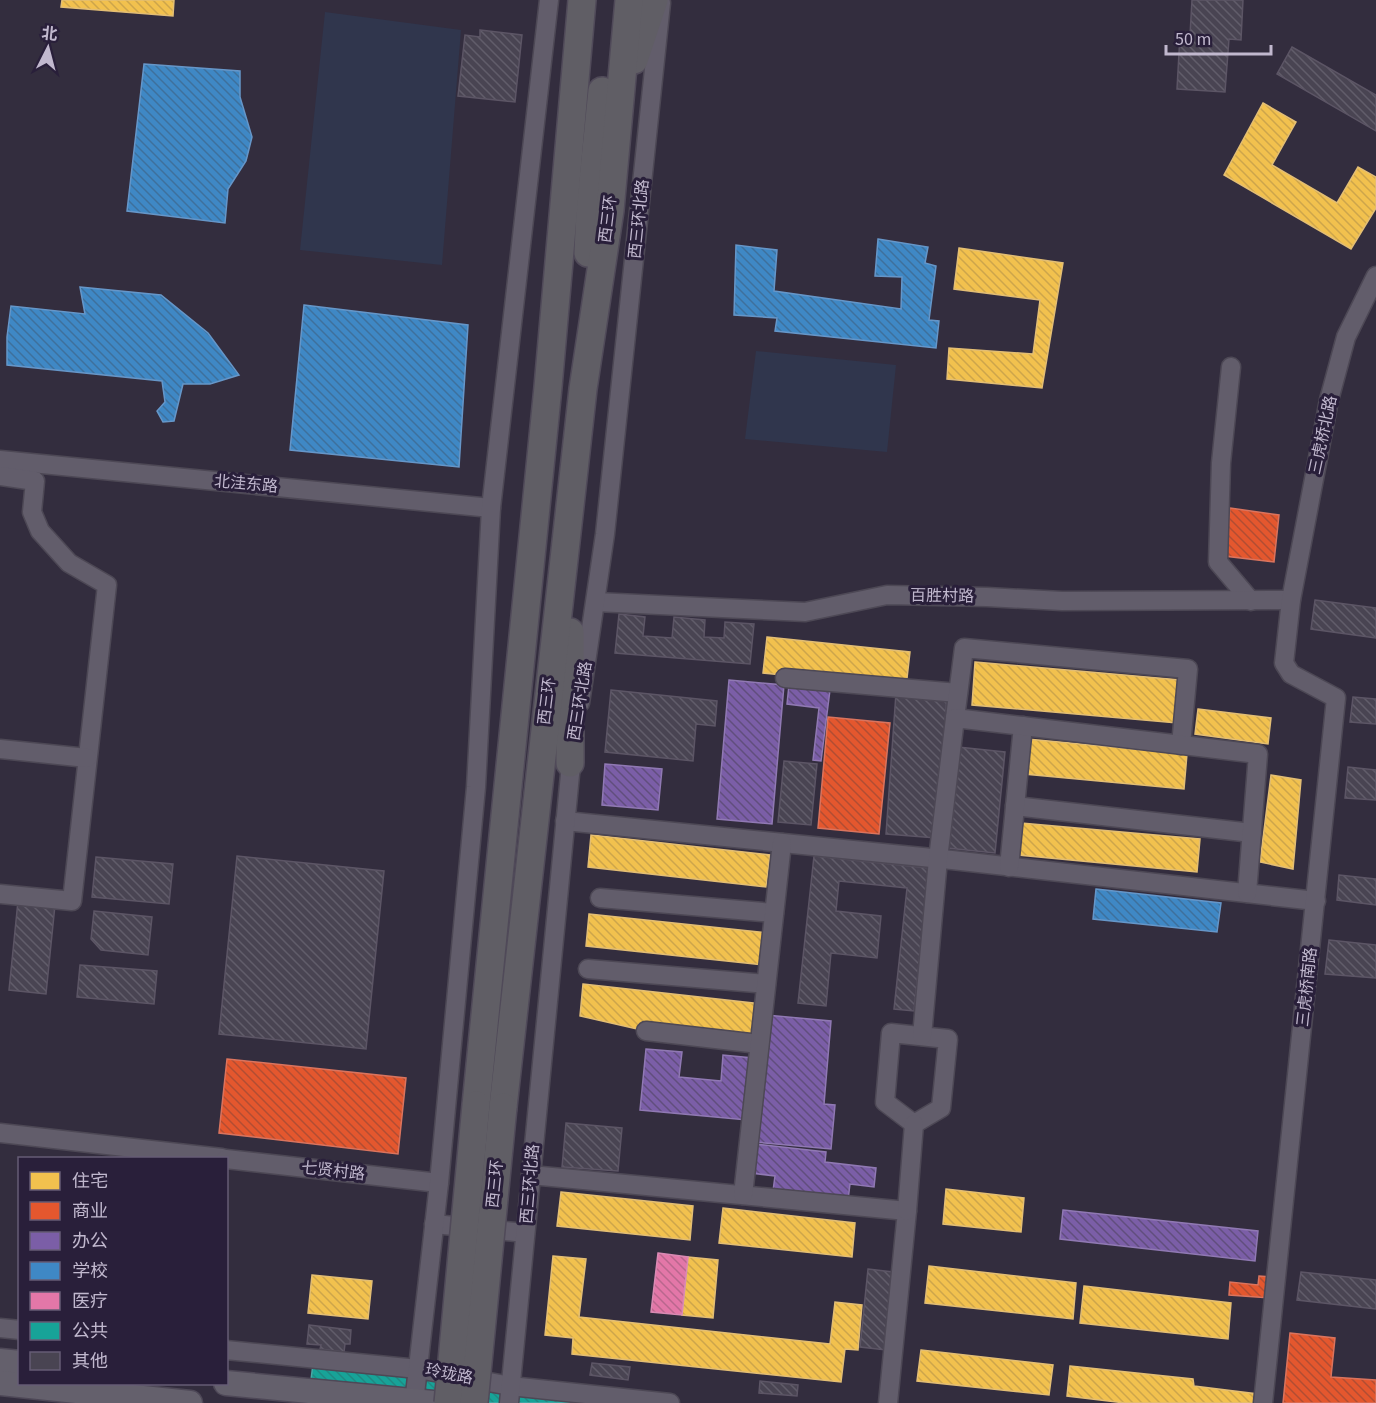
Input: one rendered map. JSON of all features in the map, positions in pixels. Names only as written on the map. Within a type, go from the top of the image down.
[{"type":"highway","name":"西三环","points":[[447,1403],[548,387],[582,0]]},
{"type":"highway","points":[[583,389],[585,207],[600,0]]},
{"type":"highway","points":[[548,387],[585,207],[612,0]]},
{"type":"highway","name":"西三环","points":[[474,1403],[503,1107],[583,389],[610,210],[629,0]]},
{"type":"highway","points":[[620,104],[654,0]]},
{"type":"highway","points":[[570,506],[570,763]]},
{"type":"main road","points":[[0,1361],[18,1363]]},
{"type":"main road","points":[[0,1383],[18,1385]]},
{"type":"main road","name":"玲珑路","points":[[228,1383],[421,1402]]},
{"type":"main road","points":[[19,1385],[190,1403]]},
{"type":"street","points":[[421,1402],[418,1369],[439,1183],[476,787],[491,508],[549,0]]},
{"type":"street","name":"西三环北路","points":[[509,1394],[570,763],[605,534],[662,0]]},
{"type":"street","name":"三虎桥北路","points":[[1291,600],[1329,400],[1346,337],[1376,276]]},
{"type":"street","points":[[1231,367],[1221,462],[1218,562],[1251,602]]},
{"type":"street","name":"北洼东路","points":[[0,460],[491,508]]},
{"type":"street","points":[[0,476],[35,481],[32,512],[40,531],[69,564],[107,585],[72,902],[0,894]]},
{"type":"street","name":"百胜村路","points":[[596,602],[805,612],[887,595],[1062,601],[1251,602],[1291,600]]},
{"type":"street","name":"三虎桥南路","points":[[1263,1403],[1336,698],[1291,674],[1284,663],[1291,600]]},
{"type":"street","points":[[922,1036],[938,859],[964,648],[1188,669],[1181,745]]},
{"type":"street","points":[[785,678],[958,693]]},
{"type":"street","points":[[955,718],[1258,754],[1247,893]]},
{"type":"street","points":[[1009,867],[1023,726]]},
{"type":"street","points":[[0,749],[87,758]]},
{"type":"street","points":[[1015,806],[1252,833]]},
{"type":"street","points":[[564,821],[1316,901]]},
{"type":"street","points":[[743,1195],[782,843]]},
{"type":"street","points":[[600,898],[774,913]]},
{"type":"street","points":[[588,969],[766,984]]},
{"type":"street","points":[[646,1031],[759,1044]]},
{"type":"street","points":[[891,1033],[948,1039],[941,1108],[914,1124],[885,1102],[891,1033]]},
{"type":"street","points":[[888,1403],[914,1124]]},
{"type":"street","name":"七贤村路","points":[[0,1133],[208,1157]]},
{"type":"street","name":"七贤村路","points":[[228,1159],[439,1183]]},
{"type":"street","points":[[531,1174],[907,1211]]},
{"type":"street","points":[[434,1224],[525,1233]]},
{"type":"street","points":[[431,1256],[473,1292],[464,1403]]},
{"type":"street","points":[[0,1328],[18,1330]]},
{"type":"street","name":"玲珑路","points":[[228,1350],[418,1369],[466,1378],[509,1394],[670,1403]]},
{"type":"shaded area","points":[[325,12],[461,30],[442,265],[300,250]]},
{"type":"shaded area","points":[[756,351],[896,365],[887,452],[745,439]]},
{"type":"building: 住宅","points":[[62,0],[174,0],[173,16],[61,7]]},
{"type":"building: 住宅","points":[[1263,103],[1296,122],[1272,165],[1337,203],[1358,167],[1376,177],[1376,208],[1351,249],[1224,175]]},
{"type":"building: 住宅","points":[[959,248],[1063,263],[1042,388],[947,379],[949,348],[1033,354],[1040,300],[954,289]]},
{"type":"building: 住宅","points":[[767,637],[910,652],[906,687],[763,673]]},
{"type":"building: 住宅","points":[[975,662],[1180,680],[1177,723],[972,705]]},
{"type":"building: 住宅","points":[[1198,709],[1271,718],[1268,744],[1195,734]]},
{"type":"building: 住宅","points":[[1027,739],[1187,754],[1184,789],[1024,774]]},
{"type":"building: 住宅","points":[[1271,775],[1301,780],[1293,869],[1260,862]]},
{"type":"building: 住宅","points":[[1021,823],[1200,839],[1197,872],[1018,855]]},
{"type":"building: 住宅","points":[[591,835],[770,855],[766,887],[588,867]]},
{"type":"building: 住宅","points":[[589,914],[768,933],[765,965],[586,946]]},
{"type":"building: 住宅","points":[[583,984],[762,1004],[759,1044],[646,1031],[580,1016]]},
{"type":"building: 住宅","points":[[946,1189],[1024,1198],[1021,1232],[943,1224]]},
{"type":"building: 住宅","points":[[561,1192],[693,1206],[690,1240],[557,1226]]},
{"type":"building: 住宅","points":[[723,1208],[855,1223],[852,1257],[719,1243]]},
{"type":"building: 住宅","points":[[553,1256],[586,1259],[579,1317],[830,1344],[835,1302],[862,1305],[858,1350],[845,1349],[841,1382],[572,1354],[573,1338],[545,1335]]},
{"type":"building: 住宅","points":[[688,1257],[718,1260],[713,1318],[682,1315]]},
{"type":"building: 住宅","points":[[929,1266],[1076,1283],[1073,1319],[925,1303]]},
{"type":"building: 住宅","points":[[312,1275],[372,1281],[368,1319],[308,1313]]},
{"type":"building: 住宅","points":[[1084,1286],[1231,1303],[1228,1339],[1080,1323]]},
{"type":"building: 住宅","points":[[921,1350],[1053,1365],[1049,1395],[917,1381]]},
{"type":"building: 住宅","points":[[1070,1366],[1193,1379],[1194,1386],[1258,1394],[1257,1403],[1125,1403],[1067,1396]]},
{"type":"building: 商业","points":[[1230,508],[1279,515],[1274,562],[1224,556]]},
{"type":"building: 商业","points":[[828,717],[890,723],[879,834],[818,828]]},
{"type":"building: 商业","points":[[227,1059],[406,1078],[398,1154],[219,1133]]},
{"type":"building: 商业","points":[[1259,1276],[1272,1277],[1270,1298],[1229,1295],[1230,1282],[1258,1285]]},
{"type":"building: 商业","points":[[1290,1333],[1335,1338],[1331,1377],[1376,1380],[1376,1403],[1283,1403]]},
{"type":"building: 办公","points":[[729,680],[784,685],[772,824],[717,819]]},
{"type":"building: 办公","points":[[789,685],[830,690],[821,761],[813,760],[819,708],[787,704]]},
{"type":"building: 办公","points":[[605,764],[662,769],[658,810],[602,805]]},
{"type":"building: 办公","points":[[766,1015],[831,1021],[824,1104],[835,1105],[831,1149],[755,1142]]},
{"type":"building: 办公","points":[[646,1049],[682,1052],[679,1077],[721,1081],[723,1055],[753,1058],[747,1120],[640,1110]]},
{"type":"building: 办公","points":[[755,1144],[826,1152],[825,1162],[876,1168],[874,1187],[850,1184],[848,1200],[773,1191],[775,1176],[751,1173]]},
{"type":"building: 办公","points":[[1063,1210],[1258,1231],[1255,1261],[1060,1239]]},
{"type":"building: 学校","points":[[144,64],[240,71],[240,97],[252,137],[246,161],[228,189],[225,223],[127,211]]},
{"type":"building: 学校","points":[[878,239],[928,247],[925,263],[936,266],[929,320],[939,321],[936,348],[775,331],[777,318],[734,315],[736,245],[777,250],[774,291],[901,309],[902,277],[875,276]]},
{"type":"building: 学校","points":[[80,287],[161,295],[208,333],[239,375],[210,384],[183,384],[174,421],[163,422],[157,411],[165,402],[162,381],[7,365],[7,337],[11,306],[85,314]]},
{"type":"building: 学校","points":[[304,305],[468,325],[459,467],[290,450]]},
{"type":"building: 学校","points":[[1096,889],[1221,903],[1217,932],[1093,919]]},
{"type":"building: 医疗","points":[[658,1253],[688,1257],[682,1315],[651,1312]]},
{"type":"building: 公共","points":[[313,1364],[591,1392],[590,1403],[308,1403]]},
{"type":"building: 其他","points":[[1192,0],[1243,0],[1241,40],[1229,39],[1225,92],[1177,89],[1180,35],[1190,35]]},
{"type":"building: 其他","points":[[480,30],[522,35],[515,102],[458,96],[465,35],[480,37]]},
{"type":"building: 其他","points":[[1292,47],[1376,95],[1376,131],[1277,74]]},
{"type":"building: 其他","points":[[1315,600],[1376,608],[1376,638],[1311,629]]},
{"type":"building: 其他","points":[[619,614],[645,617],[643,636],[672,638],[674,617],[705,620],[704,637],[724,638],[725,622],[754,624],[750,664],[615,653]]},
{"type":"building: 其他","points":[[611,690],[717,701],[715,726],[696,724],[693,761],[605,752]]},
{"type":"building: 其他","points":[[896,693],[947,696],[936,838],[886,834]]},
{"type":"building: 其他","points":[[1353,697],[1376,699],[1376,724],[1350,722]]},
{"type":"building: 其他","points":[[958,747],[1005,752],[995,853],[947,848]]},
{"type":"building: 其他","points":[[784,761],[817,764],[811,825],[778,822]]},
{"type":"building: 其他","points":[[1348,767],[1376,770],[1376,800],[1345,798]]},
{"type":"building: 其他","points":[[237,856],[384,871],[366,1049],[219,1034]]},
{"type":"building: 其他","points":[[814,856],[929,868],[914,1011],[894,1009],[907,888],[839,881],[836,911],[881,916],[877,958],[831,953],[826,1006],[798,1003]]},
{"type":"building: 其他","points":[[96,857],[173,864],[169,904],[92,897]]},
{"type":"building: 其他","points":[[1339,875],[1376,879],[1376,905],[1337,900]]},
{"type":"building: 其他","points":[[18,901],[55,905],[46,994],[9,990]]},
{"type":"building: 其他","points":[[94,911],[152,917],[148,955],[101,950],[91,939]]},
{"type":"building: 其他","points":[[1329,940],[1376,945],[1376,978],[1325,974]]},
{"type":"building: 其他","points":[[80,965],[157,971],[154,1004],[77,997]]},
{"type":"building: 其他","points":[[566,1123],[622,1128],[618,1171],[562,1167]]},
{"type":"building: 其他","points":[[868,1269],[893,1272],[886,1350],[860,1347]]},
{"type":"building: 其他","points":[[1301,1272],[1376,1280],[1376,1309],[1297,1300]]},
{"type":"building: 其他","points":[[309,1325],[351,1330],[350,1344],[345,1344],[344,1352],[320,1349],[321,1345],[307,1344]]},
{"type":"building: 其他","points":[[592,1363],[630,1367],[628,1380],[590,1375]]},
{"type":"building: 其他","points":[[760,1381],[798,1385],[797,1396],[759,1393]]}]
